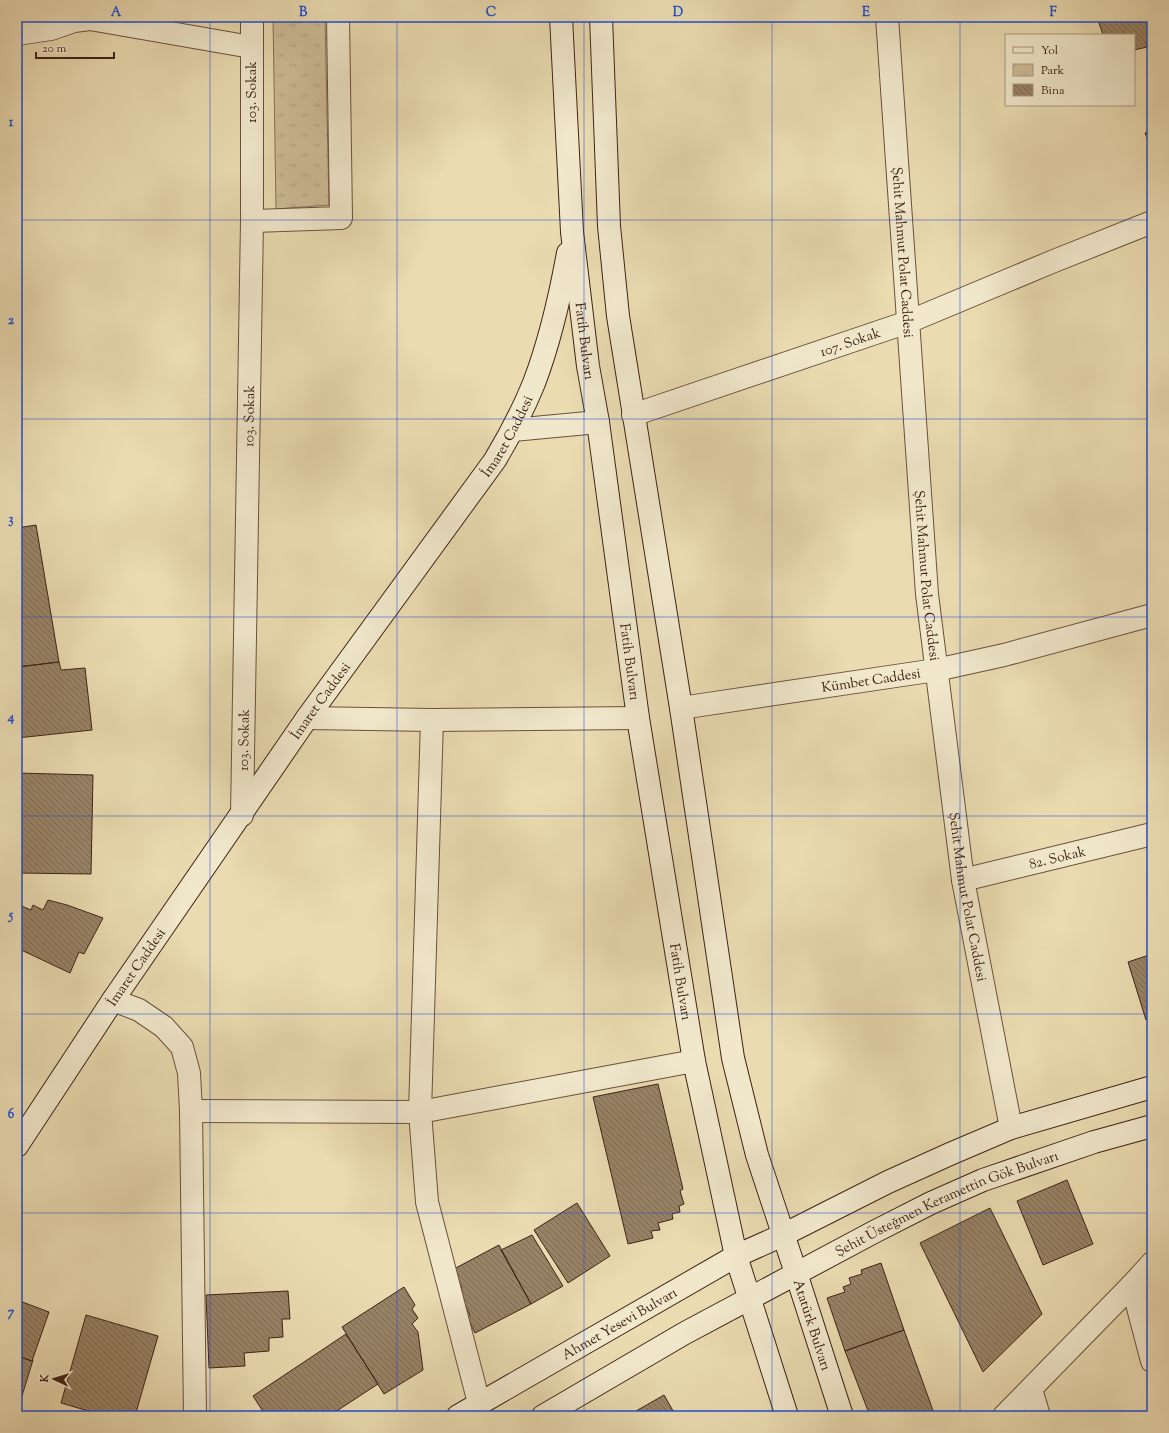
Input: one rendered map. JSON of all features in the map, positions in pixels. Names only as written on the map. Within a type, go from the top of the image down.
[{"type":"street","name":"103. Sokak","points":[[242,814],[252,221],[252,17]]},
{"type":"street","points":[[252,221],[341,218],[338,17]]},
{"type":"street","name":"Fatih Bulvarı","points":[[561,17],[572,232],[588,366],[598,422],[638,718],[694,1061],[736,1256],[750,1298]]},
{"type":"street","points":[[601,17],[609,226],[618,316],[681,708],[734,1058],[757,1155],[783,1235],[888,1182],[1011,1128],[1152,1087]]},
{"type":"street","name":"Şehit Mahmut Polat Caddesi","points":[[887,17],[927,594],[962,880],[1011,1128]]},
{"type":"street","points":[[17,34],[50,29],[74,21],[90,19],[251,47]]},
{"type":"street","name":"107. Sokak","points":[[633,415],[908,322],[1152,222]]},
{"type":"street","name":"İmaret Caddesi","points":[[17,1146],[113,1000],[307,718],[495,460],[513,430],[534,384],[548,341],[561,290],[572,232]]},
{"type":"street","points":[[513,430],[598,422]]},
{"type":"street","name":"Kümbet Caddesi","points":[[681,708],[936,670],[1004,655],[1152,615]]},
{"type":"street","points":[[307,718],[432,720],[638,718]]},
{"type":"street","points":[[432,720],[420,1112],[428,1202],[479,1403]]},
{"type":"street","name":"82. Sokak","points":[[962,880],[1152,834]]},
{"type":"street","points":[[113,1000],[139,1010],[164,1027],[182,1047],[189,1072],[191,1111],[195,1416]]},
{"type":"street","points":[[191,1111],[420,1112],[694,1061]]},
{"type":"street","name":"Şehit Üsteğmen Keramettin Gök Bulvarı","points":[[750,1298],[931,1203],[983,1180],[1094,1142],[1152,1126]]},
{"type":"street","name":"Ahmet Yesevi Bulvarı","points":[[458,1416],[736,1256],[783,1235]]},
{"type":"street","name":"Atatürk Bulvarı","points":[[783,1235],[842,1416]]},
{"type":"street","points":[[1004,1416],[1142,1284],[1152,1263]]},
{"type":"street","points":[[1142,1284],[1152,1361]]},
{"type":"street","points":[[543,1416],[685,1333],[750,1298],[787,1416]]},
{"type":"street","points":[[1031,1389],[1039,1416]]},
{"type":"green space","points":[[273,17],[325,17],[329,205],[276,209]]},
{"type":"building","points":[[1097,17],[1152,17],[1152,41],[1146,42],[1147,47],[1135,50],[1135,34],[1103,34]]},
{"type":"building","points":[[1152,130],[1152,149],[1145,133]]},
{"type":"building","points":[[36,525],[59,662],[17,667],[17,528]]},
{"type":"building","points":[[59,662],[61,670],[85,668],[92,730],[17,738],[17,667]]},
{"type":"building","points":[[17,773],[93,775],[91,874],[17,873]]},
{"type":"building","points":[[48,900],[103,918],[84,954],[79,952],[70,973],[17,948],[17,904],[31,910],[33,905],[43,910]]},
{"type":"building","points":[[1152,954],[1152,1018],[1146,1020],[1128,962]]},
{"type":"building","points":[[658,1084],[683,1189],[680,1191],[684,1204],[679,1206],[680,1212],[672,1214],[673,1219],[658,1223],[660,1230],[651,1231],[653,1238],[628,1244],[593,1097]]},
{"type":"building","points":[[1067,1180],[1093,1244],[1043,1265],[1017,1201]]},
{"type":"building","points":[[577,1203],[610,1256],[568,1283],[534,1230]]},
{"type":"building","points":[[990,1208],[1042,1314],[983,1372],[920,1243]]},
{"type":"building","points":[[532,1235],[563,1286],[531,1304],[501,1250]]},
{"type":"building","points":[[499,1245],[531,1304],[475,1333],[467,1317],[470,1315],[457,1291],[462,1288],[452,1270]]},
{"type":"building","points":[[881,1263],[904,1330],[845,1351],[827,1298],[845,1292],[843,1287],[851,1284],[849,1278],[862,1274],[861,1270]]},
{"type":"building","points":[[404,1287],[415,1305],[412,1309],[418,1318],[412,1324],[418,1332],[423,1370],[384,1394],[342,1327]]},
{"type":"building","points":[[288,1291],[290,1319],[282,1319],[283,1337],[269,1338],[269,1351],[244,1353],[245,1366],[209,1368],[206,1295]]},
{"type":"building","points":[[17,1300],[49,1312],[32,1361],[17,1356]]},
{"type":"building","points":[[86,1315],[158,1336],[135,1416],[106,1416],[61,1403]]},
{"type":"building","points":[[904,1330],[935,1416],[870,1416],[845,1351]]},
{"type":"building","points":[[346,1334],[378,1384],[329,1416],[266,1416],[253,1396]]},
{"type":"building","points":[[17,1356],[32,1361],[33,1360],[18,1409]]},
{"type":"building","points":[[664,1395],[676,1416],[637,1416],[636,1411]]}]
